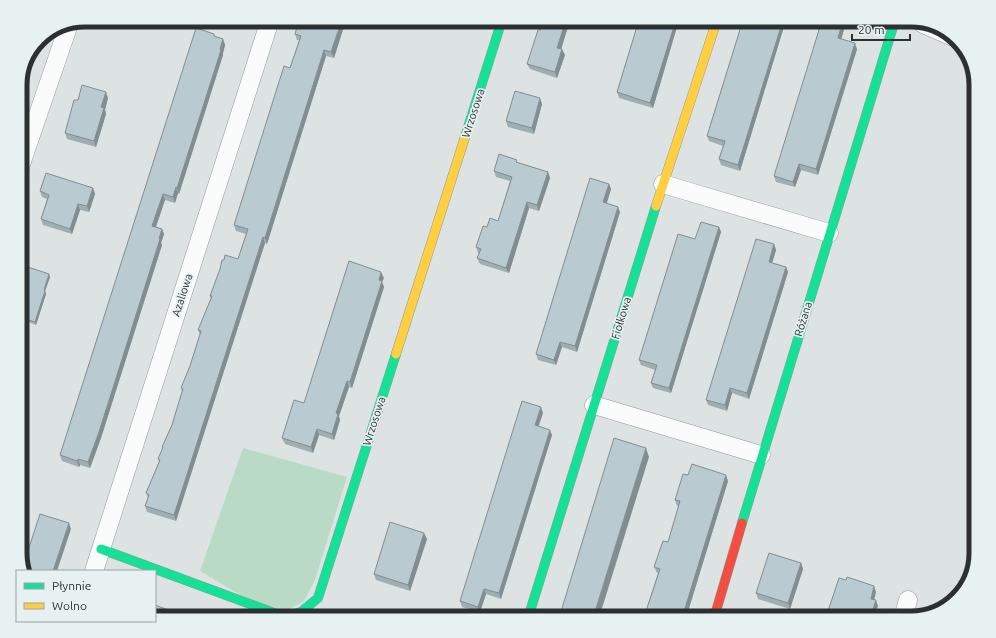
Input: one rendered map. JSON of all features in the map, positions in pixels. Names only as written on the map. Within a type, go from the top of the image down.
[{"type":"street","name":"Azaliowa","points":[[94,570],[267,27]]},
{"type":"street","name":"Wrzosowa","points":[[302,611],[318,598],[500,27]]},
{"type":"street","name":"Fiołkowa","points":[[530,611],[663,184],[715,27]]},
{"type":"street","name":"Różana","points":[[716,611],[761,455],[893,27]]},
{"type":"street","points":[[27,147],[67,30]]},
{"type":"street","points":[[663,184],[829,234]]},
{"type":"street","points":[[594,405],[761,455]]},
{"type":"street","name":"Wrzosowa","points":[[101,549],[266,611]]},
{"type":"street","points":[[905,611],[908,600]]},
{"type":"green space","points":[[243,448],[347,477],[315,580],[304,601],[286,611],[249,600],[200,571]]},
{"type":"building","points":[[297,27],[340,27],[331,52],[324,50],[265,238],[263,237],[174,515],[145,506],[149,495],[146,493],[160,460],[158,459],[162,447],[172,425],[183,389],[181,388],[190,366],[201,331],[198,330],[212,296],[210,296],[222,260],[224,260],[225,255],[238,259],[248,229],[234,225],[284,66],[290,68],[301,36],[295,34]]},
{"type":"building","points":[[541,27],[564,27],[557,48],[562,49],[555,72],[527,64],[538,30],[540,30]]},
{"type":"building","points":[[637,27],[674,27],[650,103],[617,92]]},
{"type":"building","points":[[741,27],[781,27],[738,165],[719,159],[725,141],[707,136]]},
{"type":"building","points":[[820,27],[841,27],[838,38],[855,43],[816,169],[799,164],[793,182],[774,176]]},
{"type":"building","points":[[196,28],[214,34],[214,36],[223,39],[221,50],[177,188],[176,187],[173,197],[163,194],[152,226],[162,229],[160,239],[99,432],[88,462],[78,459],[77,461],[60,455]]},
{"type":"building","points":[[82,85],[106,92],[101,107],[104,108],[94,141],[65,133],[74,100],[78,100]]},
{"type":"building","points":[[515,91],[540,98],[532,128],[506,121]]},
{"type":"building","points":[[499,154],[517,160],[516,162],[548,172],[537,205],[527,202],[506,268],[477,258],[481,249],[476,247],[483,226],[487,227],[490,218],[498,221],[512,177],[494,171]]},
{"type":"building","points":[[46,173],[93,188],[87,206],[78,204],[70,229],[41,219],[49,195],[40,191]]},
{"type":"building","points":[[590,178],[609,184],[603,202],[618,207],[575,346],[560,342],[554,360],[536,354]]},
{"type":"building","points":[[701,222],[719,227],[669,388],[651,383],[657,365],[639,360],[678,234],[695,239]]},
{"type":"building","points":[[756,239],[774,244],[769,262],[786,267],[747,393],[730,388],[725,405],[706,400]]},
{"type":"building","points":[[349,261],[381,272],[379,280],[382,281],[350,382],[347,381],[336,413],[338,414],[332,434],[317,429],[311,447],[282,438],[294,400],[304,403]]},
{"type":"building","points":[[27,267],[49,274],[35,322],[27,319]]},
{"type":"building","points":[[522,401],[541,407],[535,425],[550,430],[499,593],[484,589],[478,607],[460,601]]},
{"type":"building","points":[[614,438],[646,448],[595,611],[561,611]]},
{"type":"building","points":[[692,464],[726,475],[684,611],[646,611],[660,569],[654,567],[663,541],[668,542],[680,501],[675,500],[683,474],[688,475]]},
{"type":"building","points":[[40,514],[69,523],[53,570],[30,570],[27,554]]},
{"type":"building","points":[[390,522],[424,533],[408,585],[374,574]]},
{"type":"building","points":[[769,553],[801,563],[788,603],[756,593]]},
{"type":"building","points":[[847,577],[874,586],[871,599],[876,600],[872,611],[828,611],[839,578],[846,580]]},
{"type":"building","points":[[156,605],[171,611],[156,611]]},
{"type":"traffic: fast","points":[[465,137],[500,27]]},
{"type":"traffic: fast","points":[[742,523],[893,27]]},
{"type":"traffic: fast","points":[[530,611],[656,206]]},
{"type":"traffic: fast","points":[[302,611],[318,598],[396,354]]},
{"type":"traffic: fast","points":[[101,549],[269,611]]},
{"type":"traffic: slow","points":[[656,206],[715,27]]},
{"type":"traffic: slow","points":[[396,354],[465,137]]},
{"type":"traffic: jam","points":[[716,611],[742,523]]}]
